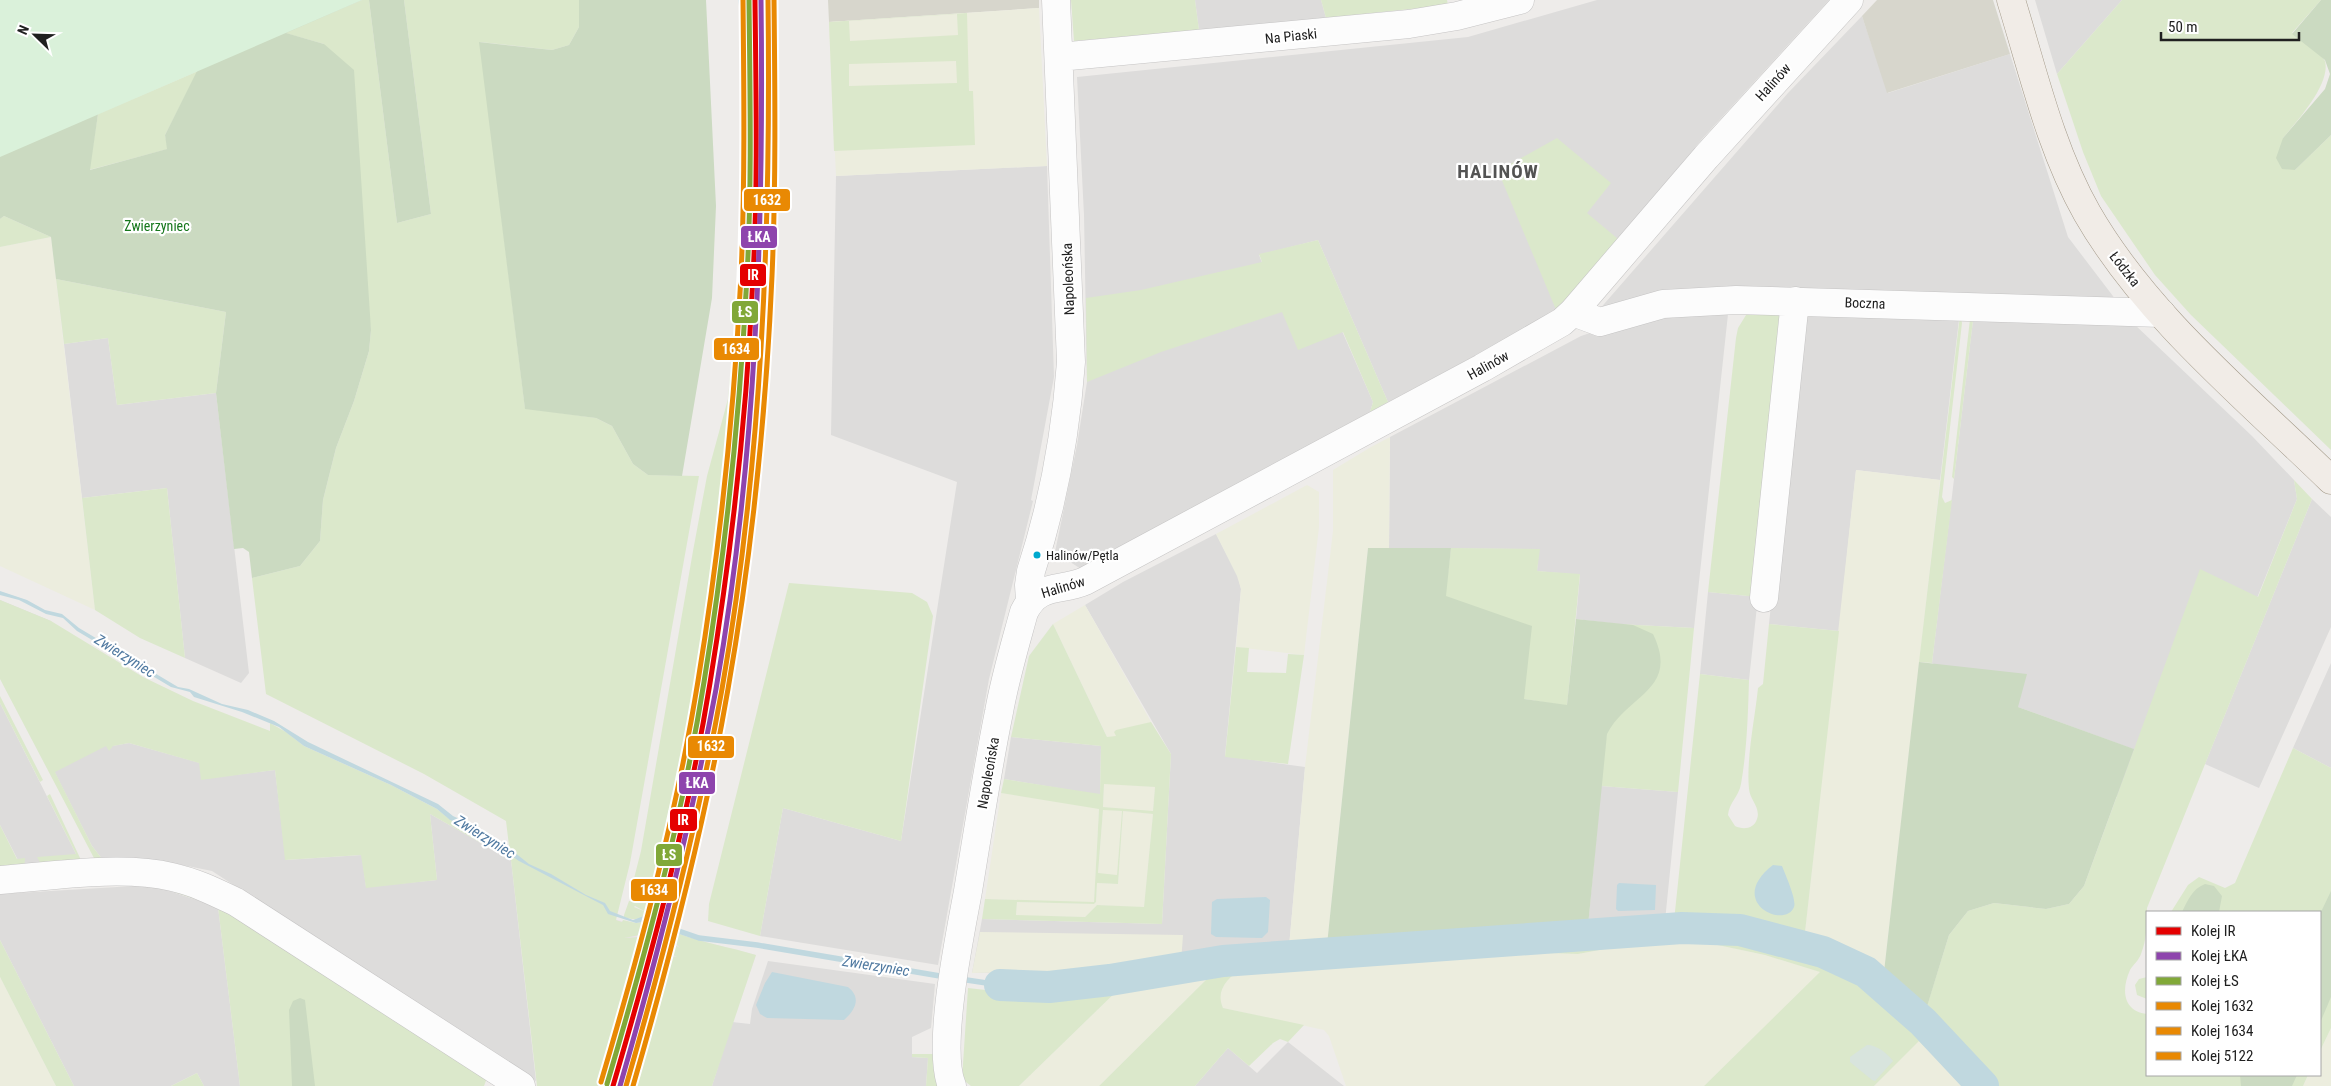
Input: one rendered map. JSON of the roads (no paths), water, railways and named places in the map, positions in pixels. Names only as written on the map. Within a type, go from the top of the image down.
[{"type":"main road","name":"Łódzka","points":[[2011,0],[2050,124],[2069,176],[2107,246],[2161,313],[2331,480]]},
{"type":"street","name":"Napoleońska","points":[[952,1086],[946,1064],[951,998],[999,710],[1024,612],[1030,601],[1029,584],[1061,450],[1068,408],[1071,362],[1056,0]]},
{"type":"street","name":"Na Piaski","points":[[1059,57],[1409,24],[1457,16],[1520,0]]},
{"type":"street","name":"Halinów","points":[[1030,601],[1037,595],[1054,588],[1073,586],[1086,581],[1551,330],[1573,312],[1706,157],[1849,0]]},
{"type":"street","name":"Boczna","points":[[1573,312],[1600,322],[1663,304],[1684,302],[1795,301],[2161,313]]},
{"type":"street","points":[[1764,598],[1795,301]]},
{"type":"street","points":[[1037,555],[1040,566],[1054,588]]},
{"type":"street","points":[[0,880],[94,873],[136,873],[172,876],[208,888],[236,902],[521,1086]]},
{"type":"water","points":[[0,591],[27,600],[45,610],[62,614],[79,628],[178,687],[189,689],[222,704],[248,710],[274,721],[308,742],[438,804],[453,816],[504,844],[529,864],[551,874],[586,895],[605,903],[610,911],[633,920],[644,916],[651,917],[650,921],[636,923],[608,914],[603,905],[519,861],[474,830],[450,820],[437,809],[391,785],[304,746],[279,727],[242,712],[194,697],[190,692],[171,687],[77,631],[63,618],[46,614],[19,600],[0,595]]},
{"type":"water","points":[[1773,865],[1782,866],[1794,899],[1794,907],[1789,913],[1771,914],[1756,901],[1755,890],[1760,878]]},
{"type":"water","points":[[1619,883],[1656,885],[1655,910],[1618,911],[1616,909],[1617,885]]},
{"type":"water","points":[[1266,897],[1270,900],[1268,932],[1262,938],[1216,937],[1211,934],[1212,902],[1217,899]]},
{"type":"water","points":[[772,972],[848,987],[855,995],[854,1008],[844,1020],[767,1018],[760,1014],[756,1005]]},
{"type":"waterway","points":[[741,0],[742,8]]},
{"type":"waterway","name":"Zwierzyniec","points":[[644,919],[699,938],[757,945],[946,977]]},
{"type":"waterway","points":[[1000,985],[1049,987],[1110,980],[1223,961],[1682,928],[1740,930],[1823,952],[1866,972],[1923,1022],[1983,1086]]},
{"type":"waterway","name":"Zwierzyniec","points":[[960,979],[1000,985]]},
{"type":"rail line","name":"1634","points":[[601,1082],[630,983],[668,833],[689,732],[713,580],[730,429],[741,276],[744,172],[743,0]]},
{"type":"rail line","name":"ŁS","points":[[607,1084],[636,985],[674,835],[695,733],[719,581],[736,429],[749,242],[749,0]]},
{"type":"rail line","name":"IR","points":[[613,1086],[642,986],[680,836],[701,734],[725,582],[743,429],[755,242],[755,0]]},
{"type":"rail line","name":"ŁKA","points":[[620,1086],[648,988],[685,839],[716,689],[730,603],[749,431],[755,345],[761,173],[761,0]]},
{"type":"rail line","name":"1632","points":[[626,1086],[654,988],[691,839],[713,739],[736,603],[755,432],[761,346],[768,173],[768,0]]},
{"type":"rail line","name":"5122","points":[[633,1086],[674,938],[709,789],[737,638],[751,535],[762,431],[772,276],[775,172],[774,0]]},
{"type":"place","name":"Halinów/Pętla","points":[[1037,555]]},
{"type":"district","name":"HALINÓW","points":[[1498,171]]}]
